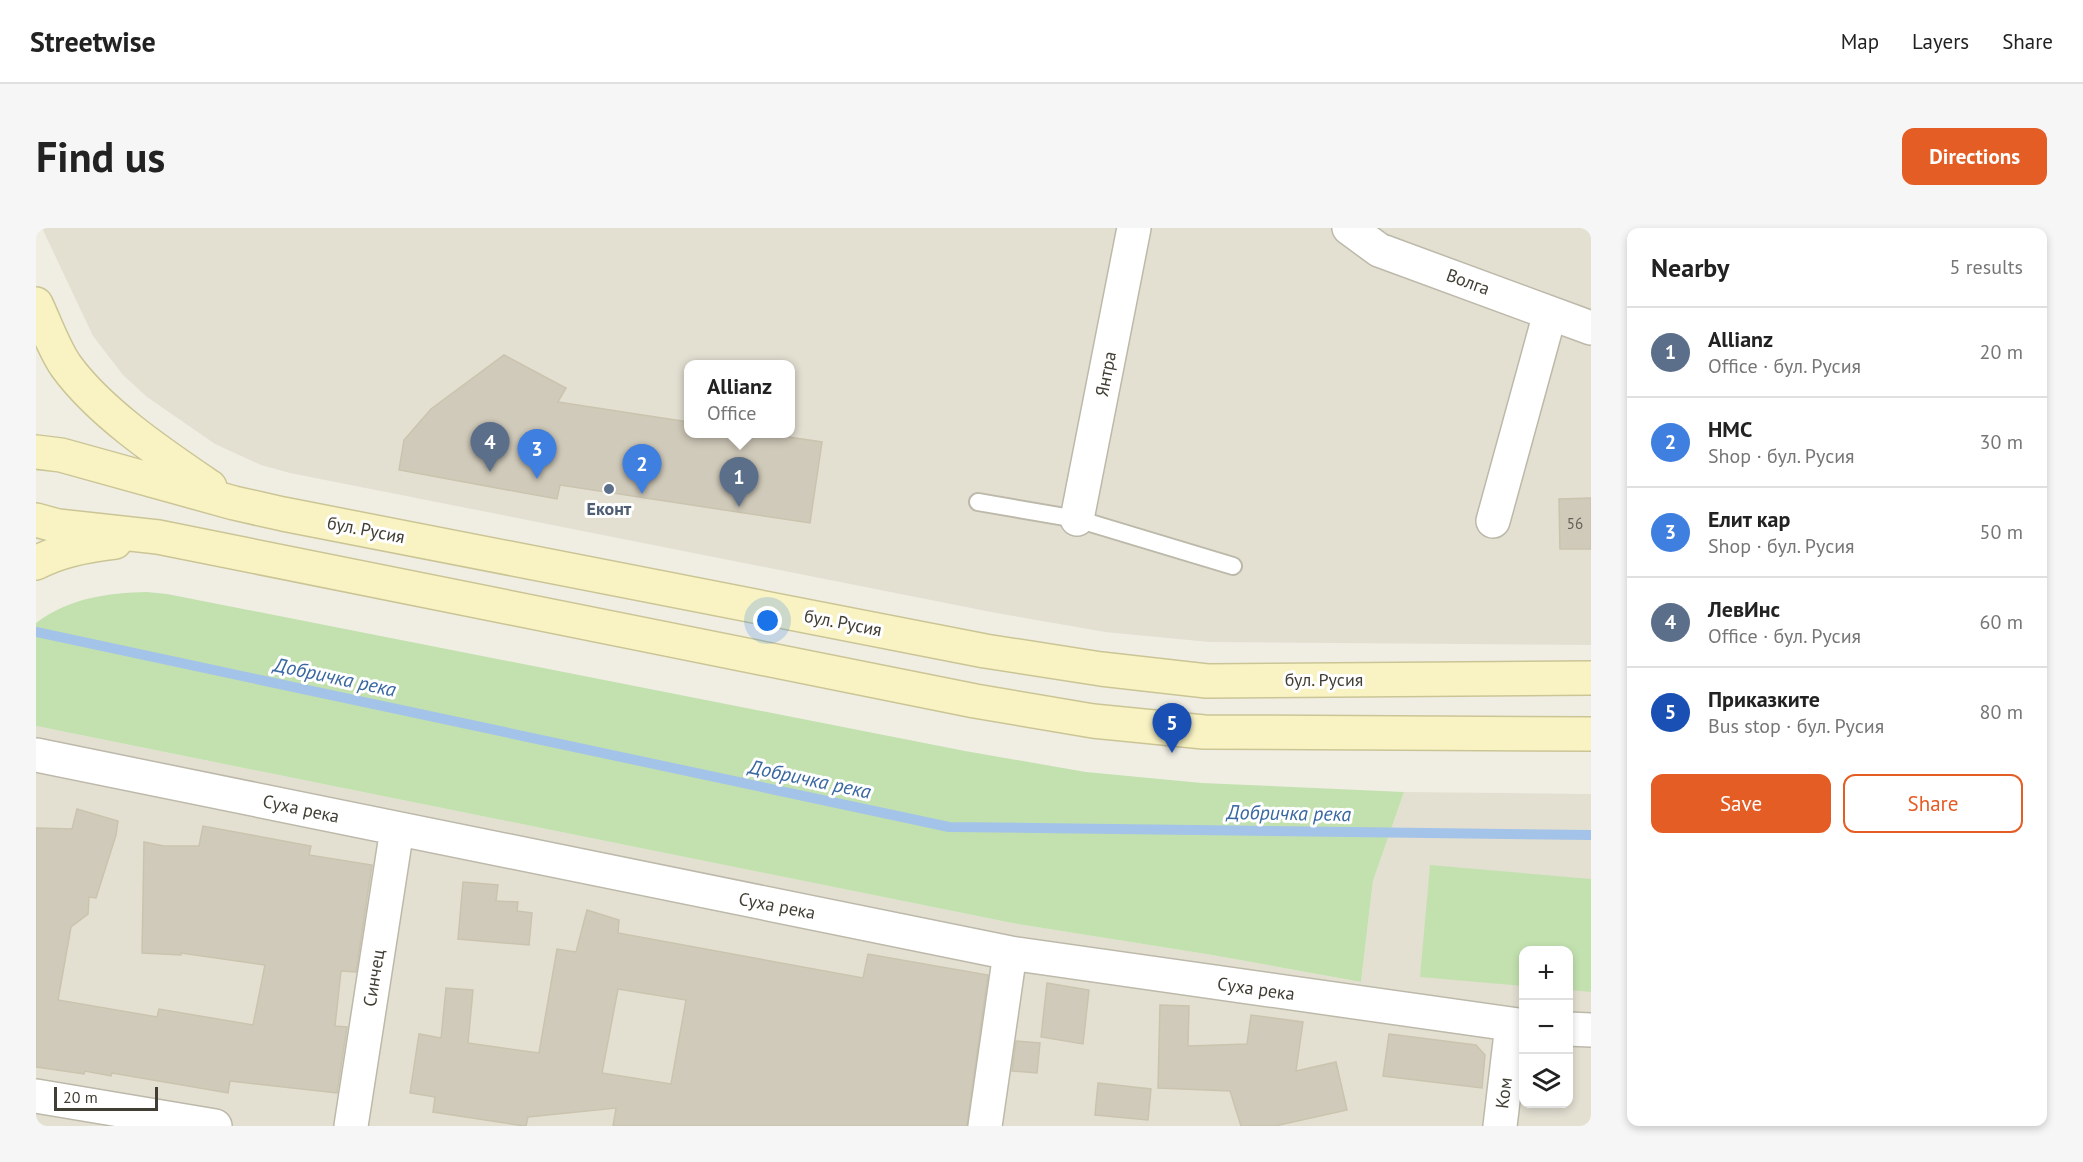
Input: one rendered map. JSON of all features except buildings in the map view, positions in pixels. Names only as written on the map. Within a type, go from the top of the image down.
[{"type":"main road","points":[[36,304],[66,366],[96,399],[159,452],[234,503]]},
{"type":"main road","name":"бул. Русия","points":[[36,452],[61,455],[234,503],[985,651],[1101,669],[1207,681],[1591,678]]},
{"type":"main road","points":[[36,520],[58,526],[158,537],[975,701],[1093,721],[1204,732],[1591,734]]},
{"type":"main road","points":[[36,563],[48,556],[78,548],[158,537]]},
{"type":"street","name":"Янтра","points":[[1077,519],[1134,228]]},
{"type":"street","name":"Волга","points":[[1349,228],[1379,250],[1591,328]]},
{"type":"street","points":[[1493,521],[1550,313]]},
{"type":"street","name":"Суха река","points":[[36,755],[1010,953],[1518,1026]]},
{"type":"street","name":"Синчец","points":[[351,1126],[397,829]]},
{"type":"street","points":[[985,1126],[1010,953]]},
{"type":"street","name":"Ком","points":[[1500,1126],[1518,1026]]},
{"type":"street","points":[[1573,1029],[1591,1030]]},
{"type":"street","points":[[36,1096],[215,1126]]},
{"type":"lane","points":[[978,502],[1077,519],[1233,566]]},
{"type":"shaded area","points":[[42,228],[1591,228],[1591,645],[1209,642],[1105,632],[991,612],[290,473],[261,465],[215,444],[147,397],[123,375],[93,336]]},
{"type":"shaded area","points":[[36,726],[1012,923],[1361,982],[1373,881],[1404,792],[1591,794],[1591,1126],[36,1126]]},
{"type":"green space","points":[[147,592],[167,594],[965,751],[1086,772],[1202,783],[1404,792],[1373,881],[1361,982],[1012,923],[36,726],[36,623],[62,608],[89,598]]},
{"type":"green space","points":[[1430,865],[1591,879],[1591,992],[1573,990],[1573,946],[1519,946],[1519,986],[1420,977]]},
{"type":"waterway","name":"Добричка река","points":[[36,632],[949,827],[1591,835]]},
{"type":"place","name":"ЛевИнс","points":[[490,472]]},
{"type":"place","name":"Елит кар","points":[[537,479]]},
{"type":"place","name":"Еконт","points":[[609,489]]},
{"type":"place","name":"HMC","points":[[642,494]]},
{"type":"place","name":"Allianz","points":[[739,507]]},
{"type":"place","name":"Приказките","points":[[1172,753]]}]
